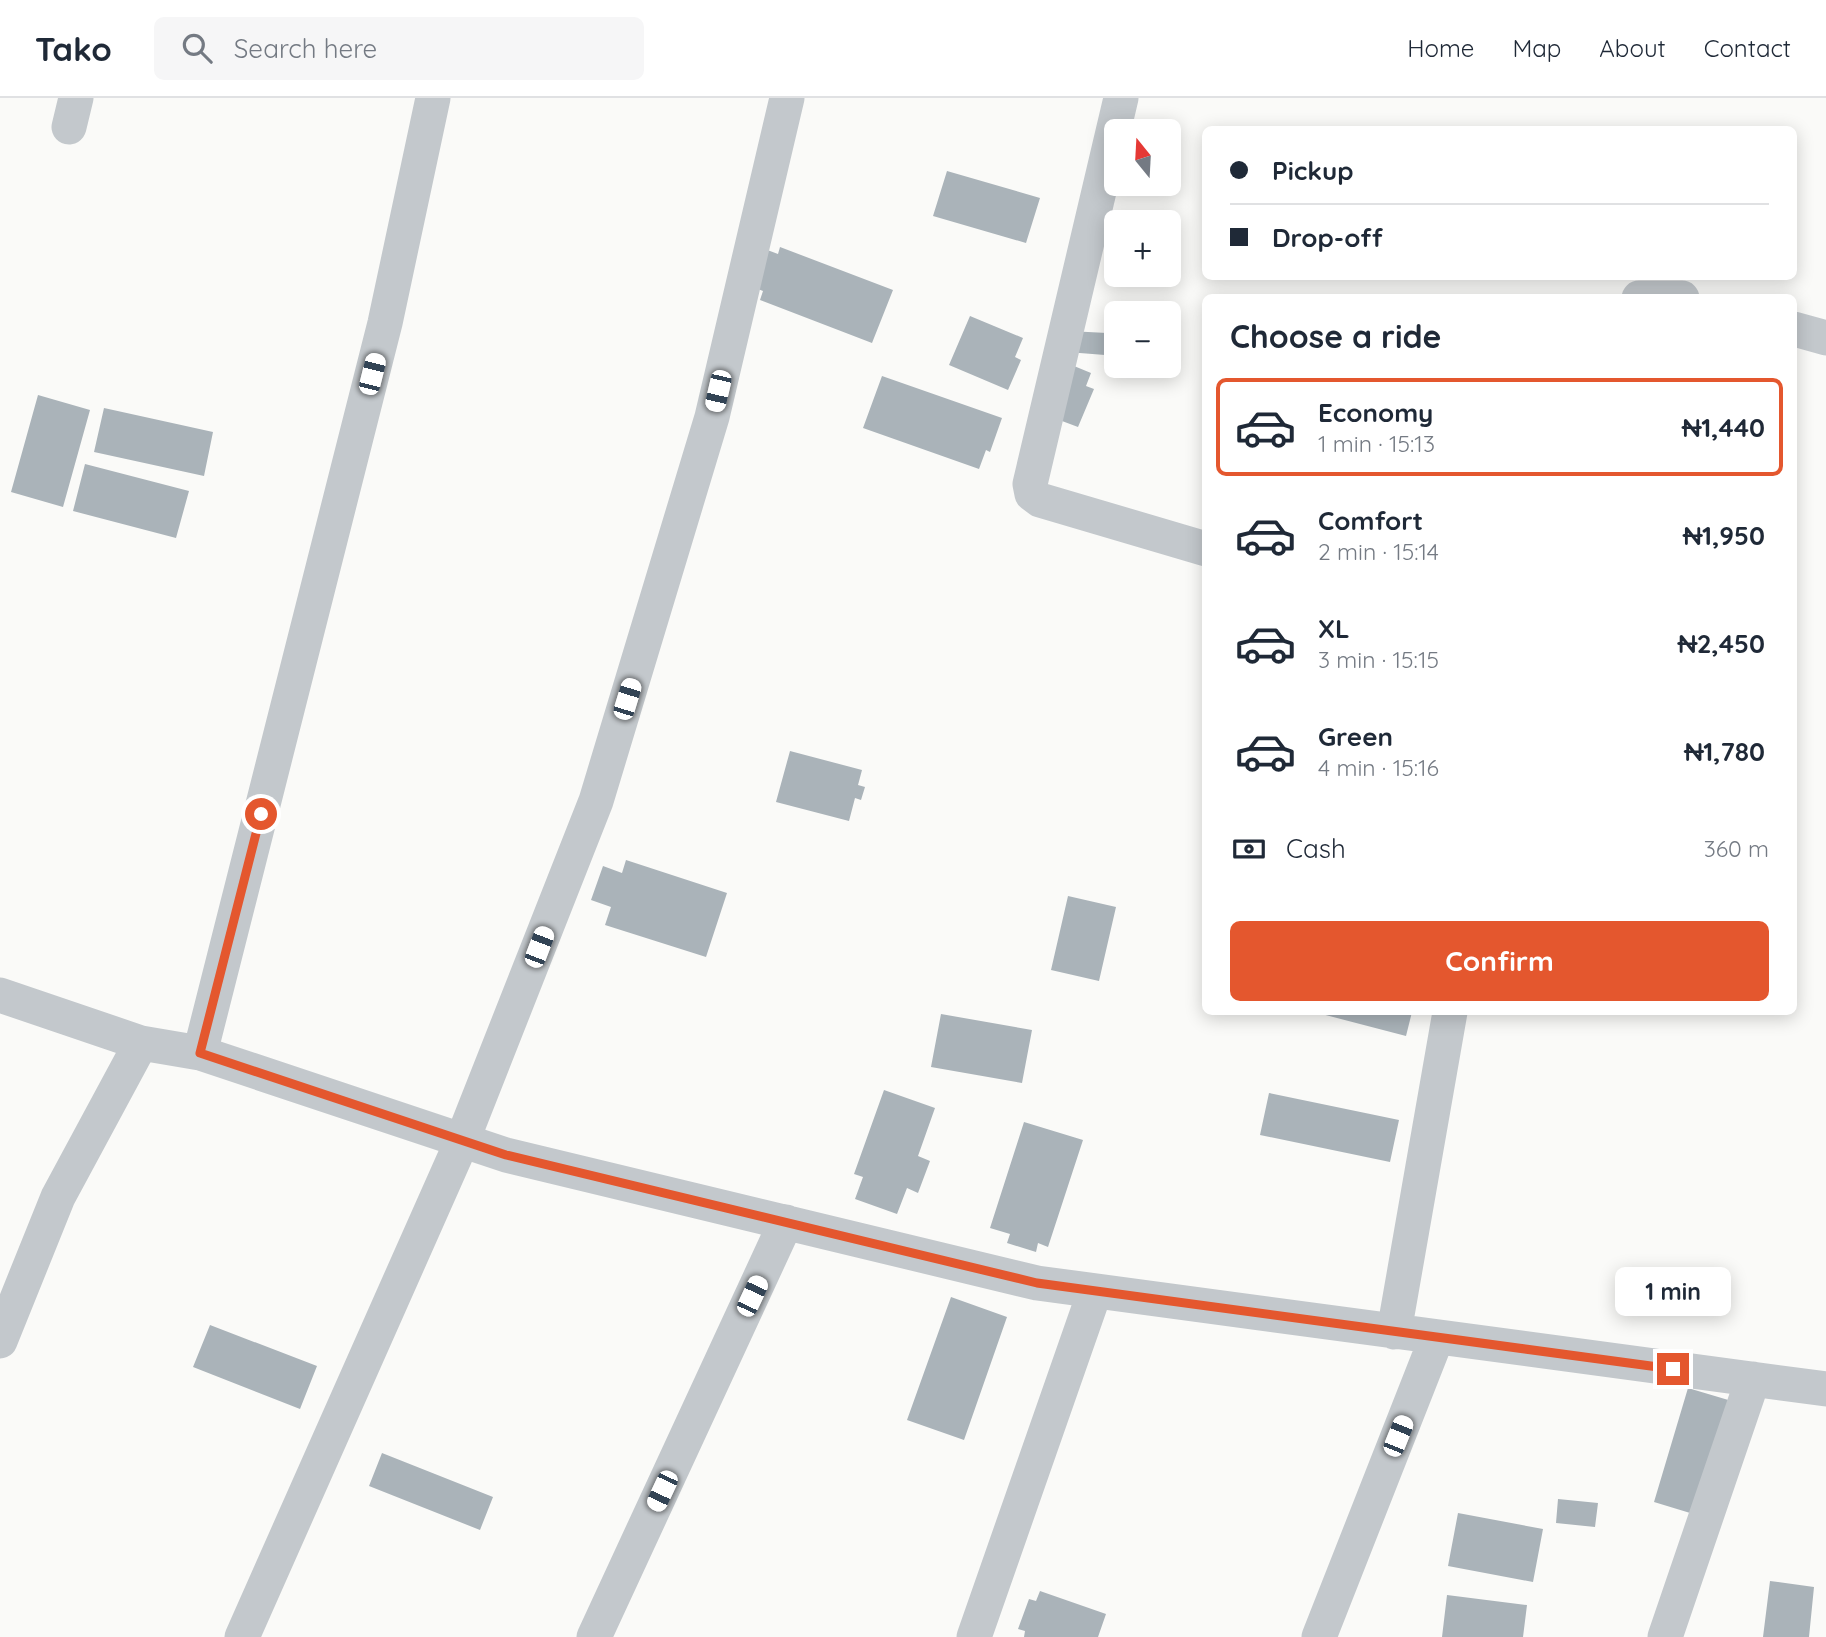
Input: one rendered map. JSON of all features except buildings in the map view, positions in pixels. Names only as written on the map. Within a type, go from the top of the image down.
[{"type":"street","points":[[200,1053],[378,350],[433,98]]},
{"type":"street","points":[[242,1637],[462,1141],[596,801],[712,417],[787,98]]},
{"type":"street","points":[[1121,98],[1030,484],[1032,494],[1040,500],[1202,548]]},
{"type":"street","points":[[1797,330],[1826,338]]},
{"type":"street","points":[[0,995],[141,1043],[200,1053],[462,1141],[1037,1283],[1826,1389]]},
{"type":"street","points":[[1394,1332],[1449,1015]]},
{"type":"street","points":[[0,1341],[58,1197],[141,1043]]},
{"type":"street","points":[[594,1637],[786,1222]]},
{"type":"street","points":[[974,1637],[1095,1291]]},
{"type":"street","points":[[1319,1637],[1437,1337]]},
{"type":"street","points":[[1665,1637],[1753,1379]]},
{"type":"route","points":[[261,814],[200,1053],[506,1155],[1037,1283],[1673,1369]]}]
